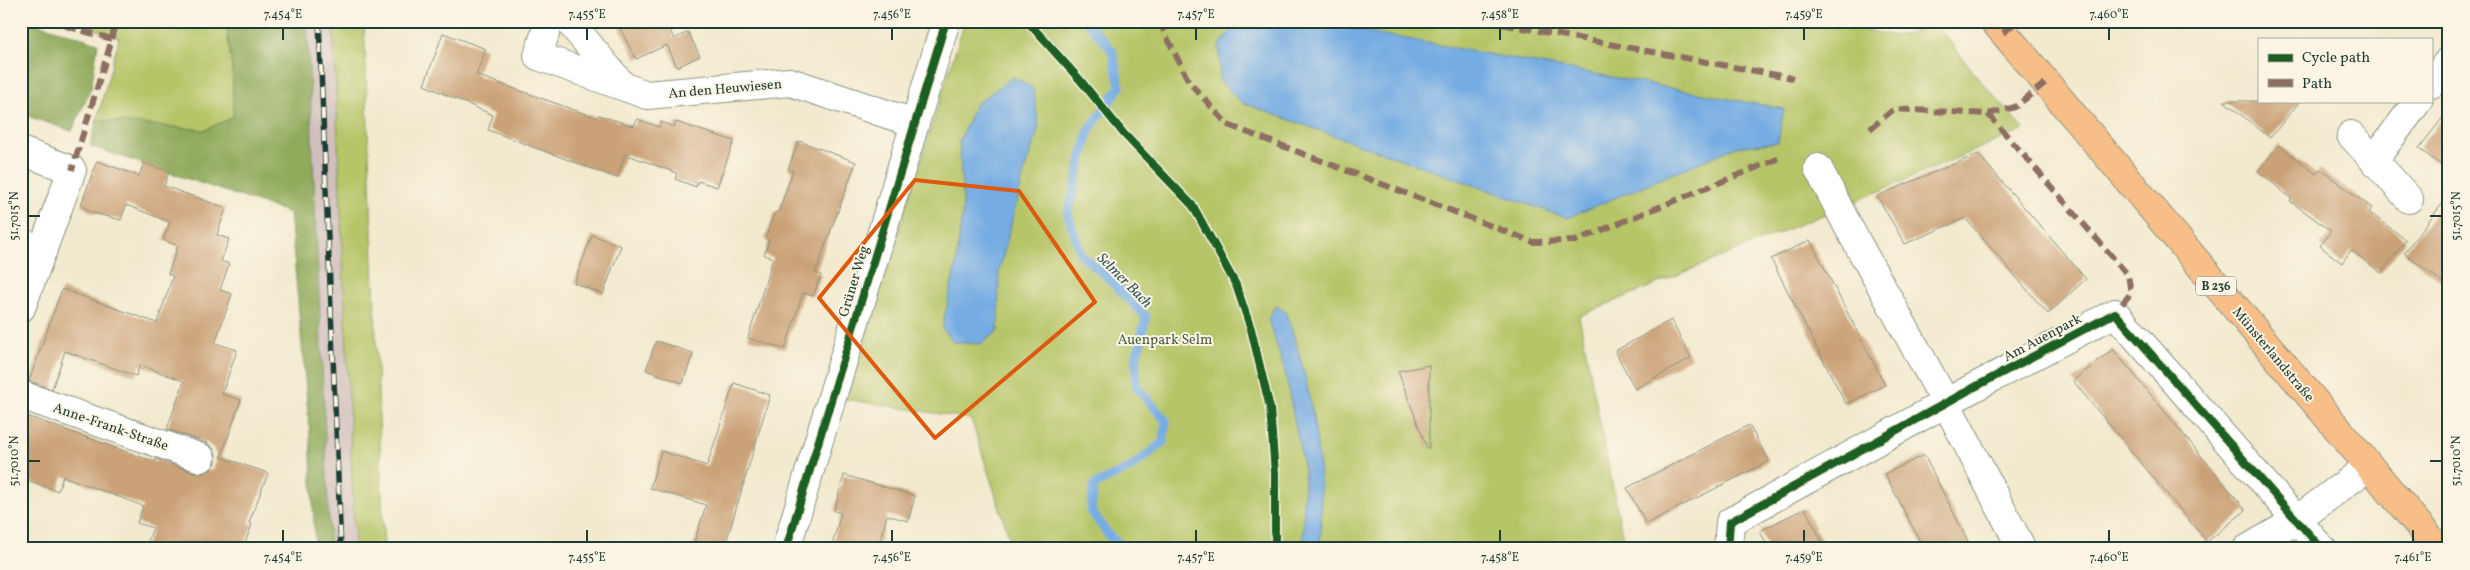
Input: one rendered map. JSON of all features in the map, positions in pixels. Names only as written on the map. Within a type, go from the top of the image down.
[{"type":"main road","name":"Münsterlandstraße","points":[[1994,21],[2439,549]]},
{"type":"street","name":"An den Heuwiesen","points":[[549,21],[538,56],[647,95],[790,82],[914,123]]},
{"type":"street","points":[[569,21],[622,86]]},
{"type":"street","name":"Grüner Weg","points":[[786,549],[946,21]]},
{"type":"street","points":[[2432,83],[2449,60]]},
{"type":"street","points":[[2374,160],[2417,102]]},
{"type":"street","points":[[2351,135],[2409,199]]},
{"type":"street","points":[[21,151],[72,170],[32,246],[21,308]]},
{"type":"street","points":[[1818,168],[1946,403],[2022,549]]},
{"type":"street","name":"Am Auenpark","points":[[1728,549],[1730,522],[1946,403],[2115,313],[2322,549]]},
{"type":"street","name":"Anne-Frank-Straße","points":[[21,395],[201,458]]},
{"type":"street","points":[[2247,549],[2297,520],[2369,466]]},
{"type":"highlighted area","points":[[915,180],[1019,191],[1095,302],[935,438],[819,298]]},
{"type":"shaded area","points":[[307,21],[333,21],[355,549],[330,549]]},
{"type":"green space","points":[[21,21],[28,21],[98,43],[91,88],[72,131],[21,114]]},
{"type":"green space","points":[[73,21],[226,21],[233,77],[233,117],[205,130],[97,120],[119,38]]},
{"type":"green space","points":[[226,21],[307,21],[330,549],[315,549],[310,435],[290,213],[90,146],[97,120],[205,130],[233,117],[233,77]]},
{"type":"green space","points":[[333,21],[364,21],[384,549],[355,549]]},
{"type":"green space","name":"Auenpark Selm","points":[[965,21],[1817,21],[1896,36],[1937,25],[1978,78],[2024,129],[1579,316],[1625,549],[1013,549],[971,419],[845,399]]},
{"type":"water","points":[[1238,21],[1309,21],[1784,109],[1778,142],[1736,147],[1567,218],[1242,103],[1220,81],[1219,46]]},
{"type":"water","points":[[1013,77],[1033,88],[1039,127],[1027,162],[999,271],[998,331],[981,344],[953,342],[942,328],[956,265],[963,206],[959,141],[976,104]]},
{"type":"water","points":[[1275,306],[1285,311],[1295,340],[1310,398],[1319,458],[1321,488],[1320,549],[1303,549],[1304,470],[1284,367],[1268,320]]},
{"type":"building","points":[[616,21],[666,21],[674,39],[688,32],[700,56],[677,67],[667,45],[636,59]]},
{"type":"building","points":[[443,33],[486,49],[476,75],[597,118],[598,115],[634,126],[637,119],[659,127],[661,122],[674,127],[676,122],[734,141],[717,187],[698,181],[696,187],[675,179],[677,173],[625,154],[617,178],[488,130],[493,115],[424,85]]},
{"type":"building","points":[[2224,101],[2299,102],[2270,138]]},
{"type":"building","points":[[2449,110],[2449,172],[2419,148]]},
{"type":"building","points":[[799,141],[856,162],[815,273],[821,275],[813,296],[803,293],[785,349],[748,338],[773,258],[764,255],[769,240],[765,239],[775,212],[778,213],[793,171],[788,169]]},
{"type":"building","points":[[2279,145],[2316,174],[2320,169],[2372,208],[2369,212],[2406,240],[2381,273],[2351,250],[2342,263],[2320,246],[2331,231],[2290,201],[2292,199],[2258,171]]},
{"type":"building","points":[[1978,154],[2086,279],[2048,314],[1965,218],[1905,244],[1877,196]]},
{"type":"building","points":[[97,161],[139,176],[144,163],[169,172],[164,186],[226,208],[217,235],[229,239],[221,261],[229,264],[220,290],[232,294],[215,343],[237,350],[222,394],[241,400],[221,457],[268,473],[249,523],[252,524],[243,549],[145,549],[153,528],[137,523],[143,506],[63,476],[58,491],[21,478],[21,414],[155,462],[156,459],[196,473],[211,470],[216,463],[216,455],[213,448],[207,443],[167,429],[184,381],[140,365],[136,376],[65,351],[52,389],[29,381],[62,289],[157,323],[173,276],[168,274],[178,246],[163,240],[170,222],[126,205],[121,220],[91,212],[81,205]]},
{"type":"building","points":[[2449,195],[2449,287],[2404,253]]},
{"type":"building","points":[[592,235],[621,246],[603,294],[574,283]]},
{"type":"building","points":[[1810,240],[1885,385],[1846,404],[1771,259]]},
{"type":"building","points":[[1671,320],[1691,358],[1635,389],[1615,351]]},
{"type":"building","points":[[656,341],[693,353],[683,383],[646,370]]},
{"type":"building","points":[[2113,349],[2246,510],[2207,542],[2073,381]]},
{"type":"building","points":[[1429,365],[1429,448],[1427,448],[1398,371]]},
{"type":"building","points":[[734,383],[770,395],[724,549],[692,549],[706,505],[650,488],[661,451],[707,466]]},
{"type":"building","points":[[1749,425],[1769,461],[1646,524],[1627,488]]},
{"type":"building","points":[[1924,455],[1972,549],[1924,549],[1885,474]]},
{"type":"building","points":[[844,475],[915,496],[908,521],[887,515],[878,549],[831,549],[841,513],[834,511]]},
{"type":"building","points":[[1805,508],[1826,549],[1769,549],[1760,531]]},
{"type":"waterway","name":"Selmer Bach","points":[[1086,21],[1112,50],[1120,87],[1089,130],[1068,214],[1081,255],[1106,276],[1146,317],[1136,360],[1136,386],[1166,421],[1163,442],[1132,467],[1094,485],[1091,511],[1110,537],[1127,549]]},
{"type":"railway","points":[[319,21],[341,549]]},
{"type":"marked path","points":[[48,21],[112,39],[72,170]]},
{"type":"marked path","points":[[112,39],[115,21]]},
{"type":"marked path","points":[[1159,21],[1189,82],[1228,125],[1533,242],[1575,241],[1780,158]]},
{"type":"marked path","points":[[1485,21],[1793,78]]},
{"type":"marked path","points":[[2003,33],[2018,21]]},
{"type":"marked path","points":[[1870,129],[1894,109],[1988,114],[2015,107],[2045,83]]},
{"type":"marked path","points":[[1988,114],[2128,275],[2131,293],[2115,313]]},
{"type":"cycle path","points":[[786,549],[946,21]]},
{"type":"cycle path","points":[[1027,21],[1081,81],[1124,134],[1193,206],[1236,285],[1251,329],[1270,408],[1275,473],[1275,549]]},
{"type":"cycle path","points":[[1728,549],[1730,522],[1973,388],[2115,313],[2322,549]]}]
